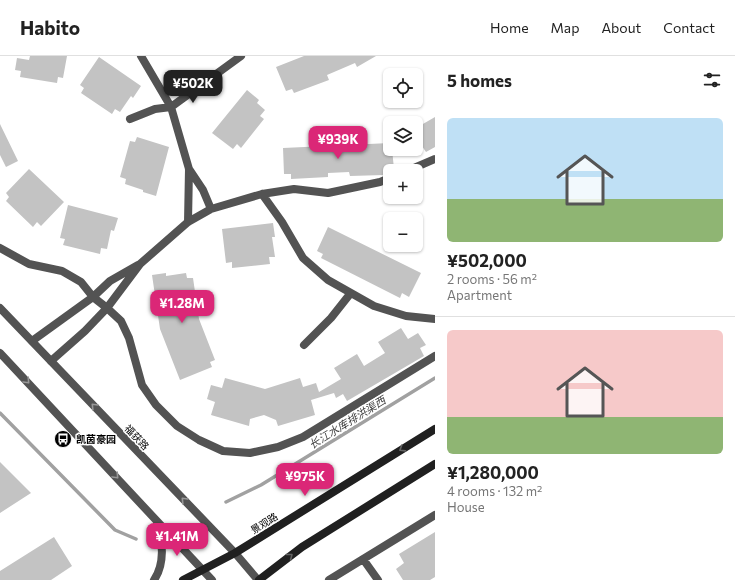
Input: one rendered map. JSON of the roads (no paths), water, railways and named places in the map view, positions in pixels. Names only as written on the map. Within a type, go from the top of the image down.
[{"type":"main road","name":"景观路","points":[[183,580],[235,552],[435,429]]},
{"type":"main road","points":[[259,580],[302,547],[435,464]]},
{"type":"street","points":[[141,56],[171,107],[189,169],[188,222]]},
{"type":"street","points":[[130,119],[155,109],[171,107],[241,56]]},
{"type":"street","points":[[423,164],[435,159]]},
{"type":"street","points":[[189,169],[203,190],[211,209]]},
{"type":"street","points":[[32,341],[94,297],[110,281],[140,264],[188,222],[211,209],[262,194],[294,189],[328,193],[383,181]]},
{"type":"street","points":[[262,194],[282,222],[303,258],[328,280],[350,294],[374,306],[406,316],[435,319]]},
{"type":"street","points":[[0,248],[29,264],[62,271],[81,282],[94,297],[121,321],[129,338],[142,385],[156,404],[177,426],[199,440],[223,451],[250,453],[278,447],[304,437],[435,356]]},
{"type":"street","points":[[51,361],[85,331],[107,308],[140,264]]},
{"type":"street","points":[[304,345],[330,318],[350,294]]},
{"type":"street","name":"福获路","points":[[0,308],[235,552],[259,580]]},
{"type":"street","points":[[0,353],[212,580]]},
{"type":"street","points":[[329,580],[435,515]]},
{"type":"street","points":[[154,580],[163,550],[161,535],[156,520]]},
{"type":"street","points":[[363,559],[378,580]]},
{"type":"waterway","name":"长江水库排洪渠西","points":[[226,502],[261,485],[435,378]]},
{"type":"waterway","name":"长江水库排洪渠西","points":[[0,413],[115,530],[136,539]]},
{"type":"place","name":"凯茵豪园","points":[[63,439]]}]
